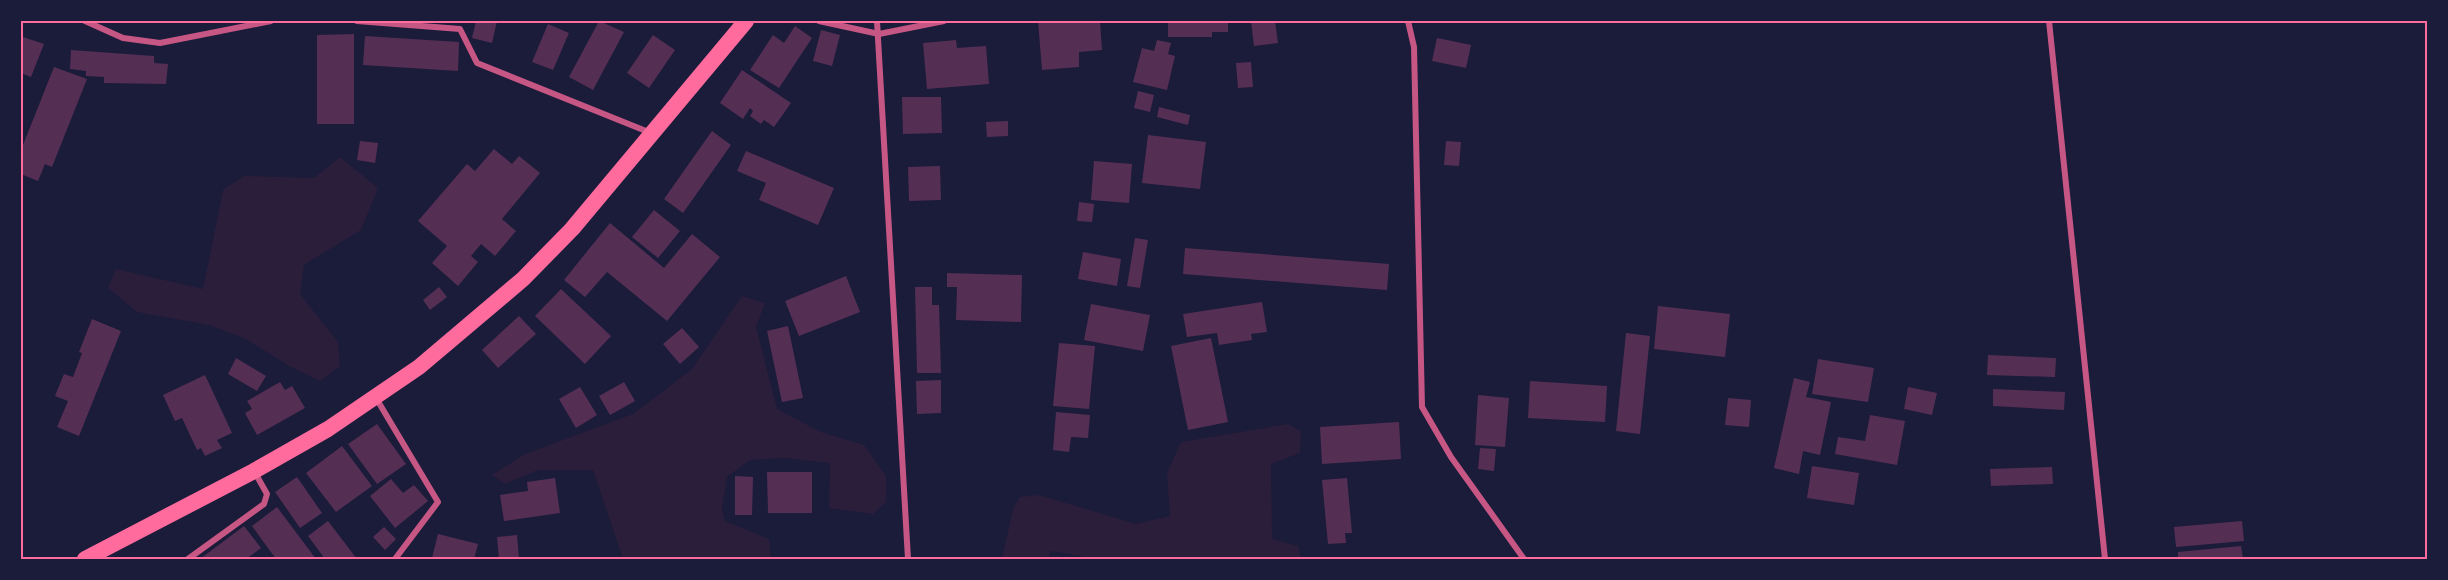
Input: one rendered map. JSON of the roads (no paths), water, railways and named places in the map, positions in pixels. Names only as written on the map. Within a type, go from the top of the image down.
[{"type":"highway","points":[[85,559],[254,471],[328,429],[418,368],[523,279],[572,229],[746,21]]},
{"type":"street","points":[[85,21],[123,38],[160,43],[270,21]]},
{"type":"street","points":[[357,21],[460,28]]},
{"type":"street","points":[[462,21],[460,28],[477,63],[652,134]]},
{"type":"street","points":[[819,21],[879,34],[944,21]]},
{"type":"street","points":[[877,21],[908,559]]},
{"type":"street","points":[[1408,21],[1414,47],[1422,407],[1451,457],[1524,559]]},
{"type":"street","points":[[2049,21],[2105,559]]},
{"type":"street","points":[[376,397],[438,502],[395,559]]},
{"type":"street","points":[[188,559],[264,504],[267,494],[254,471]]}]
